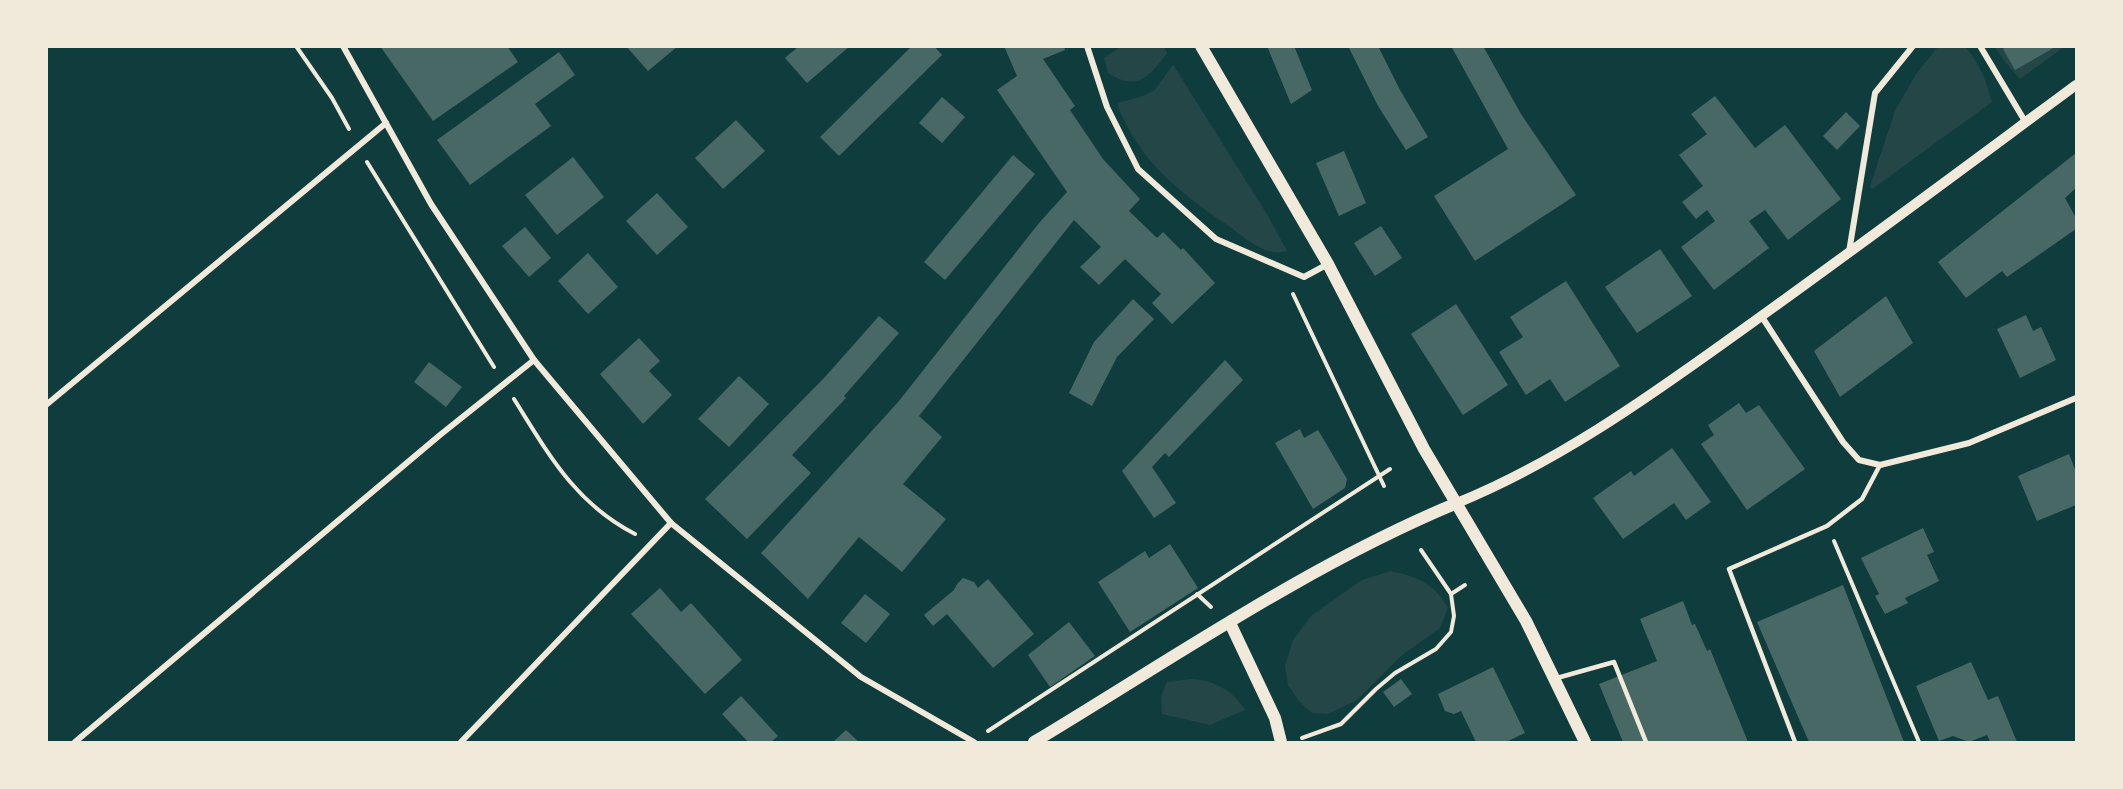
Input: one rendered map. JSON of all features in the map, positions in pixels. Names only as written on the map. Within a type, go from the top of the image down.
[{"type":"main road","points":[[1201,46],[1328,264],[1424,449],[1526,621],[1585,742]]},
{"type":"main road","points":[[1034,742],[1308,577],[1405,525],[1457,504]]},
{"type":"main road","points":[[1230,623],[1275,718],[1281,742]]},
{"type":"street","points":[[343,46],[431,204],[534,360],[671,523],[861,676],[973,742]]},
{"type":"street","points":[[1087,46],[1107,107],[1138,169],[1216,239],[1304,277],[1328,264]]},
{"type":"street","points":[[1849,253],[1875,93],[1913,46]]},
{"type":"street","points":[[1980,46],[2026,123]]},
{"type":"street","points":[[1457,504],[1493,489],[1572,445],[1682,374],[2076,85]]},
{"type":"street","points":[[46,405],[386,123]]},
{"type":"street","points":[[1762,317],[1843,442],[1858,460],[1880,465],[1969,443],[2076,398]]},
{"type":"street","points":[[75,742],[431,442],[534,360]]},
{"type":"street","points":[[461,742],[671,523]]},
{"type":"lane","points":[[1795,742],[1729,569],[1827,526],[1862,499],[1880,465]]},
{"type":"lane","points":[[1554,679],[1614,662],[1646,742]]},
{"type":"path","points":[[296,46],[332,98],[424,256],[559,469],[587,502],[624,528],[652,543]]},
{"type":"path","points":[[1281,267],[1384,486]]},
{"type":"path","points":[[973,742],[1390,469]]},
{"type":"path","points":[[1827,526],[1918,742]]},
{"type":"path","points":[[1299,739],[1341,724],[1376,688],[1395,673],[1436,649],[1451,632],[1454,616],[1451,594],[1420,550]]},
{"type":"path","points":[[1451,594],[1465,585]]},
{"type":"shaded area","points":[[1122,46],[1164,47],[1167,53],[1148,75],[1135,81],[1127,81],[1108,73],[1104,58]]},
{"type":"shaded area","points":[[1938,47],[1965,47],[1975,59],[1982,73],[1992,102],[1872,189],[1870,186],[1895,111],[1916,74]]},
{"type":"shaded area","points":[[1995,47],[2064,47],[2020,79]]},
{"type":"shaded area","points":[[1172,66],[1268,216],[1287,251],[1272,252],[1257,246],[1199,205],[1158,169],[1135,140],[1121,114],[1118,103],[1155,90]]},
{"type":"shaded area","points":[[1391,571],[1424,582],[1443,599],[1448,608],[1440,628],[1401,656],[1357,700],[1328,714],[1312,713],[1299,701],[1288,685],[1285,666],[1293,640],[1312,615],[1362,580]]},
{"type":"shaded area","points":[[1191,679],[1215,684],[1229,692],[1245,710],[1210,725],[1162,714],[1161,696],[1167,682]]},
{"type":"building","points":[[380,46],[507,46],[518,62],[433,121]]},
{"type":"building","points":[[626,46],[678,46],[648,71]]},
{"type":"building","points":[[799,46],[850,46],[807,83],[785,58]]},
{"type":"building","points":[[912,46],[934,46],[942,55],[839,156],[820,137]]},
{"type":"building","points":[[1004,46],[1064,46],[1065,50],[1043,59],[1075,106],[1070,110],[1103,159],[1140,199],[1129,211],[1157,238],[1163,232],[1181,250],[1183,248],[1215,283],[1172,324],[1152,303],[1161,294],[1125,259],[1099,285],[1080,267],[1101,247],[1074,220],[919,416],[942,437],[903,484],[946,519],[902,572],[859,537],[808,599],[761,553],[899,401],[1039,223],[1067,192],[997,90],[1017,76]]},
{"type":"building","points":[[1267,46],[1294,46],[1312,90],[1291,104]]},
{"type":"building","points":[[1348,46],[1378,46],[1400,90],[1428,137],[1406,150],[1378,106]]},
{"type":"building","points":[[1451,46],[1483,46],[1521,114],[1576,195],[1475,261],[1434,196],[1508,149]]},
{"type":"building","points":[[2008,46],[2057,46],[2015,70],[2003,49]]},
{"type":"building","points":[[559,52],[575,75],[535,104],[551,126],[470,185],[437,140]]},
{"type":"building","points":[[1715,96],[1755,148],[1785,125],[1841,199],[1788,240],[1765,210],[1749,221],[1769,248],[1714,290],[1681,247],[1715,221],[1707,210],[1696,219],[1682,202],[1703,186],[1679,155],[1707,134],[1691,114]]},
{"type":"building","points":[[942,97],[965,117],[942,143],[919,123]]},
{"type":"building","points":[[1846,112],[1860,126],[1837,150],[1823,136]]},
{"type":"building","points":[[736,120],[765,151],[723,189],[695,158]]},
{"type":"building","points":[[1344,151],[1366,203],[1339,216],[1316,163]]},
{"type":"building","points":[[2076,153],[2076,188],[2065,198],[2076,218],[2076,229],[2007,277],[2002,271],[1966,298],[1938,262]]},
{"type":"building","points":[[1013,155],[1035,174],[945,280],[924,262]]},
{"type":"building","points":[[573,157],[604,197],[557,235],[525,195]]},
{"type":"building","points":[[657,193],[688,227],[657,255],[626,221]]},
{"type":"building","points":[[1381,226],[1402,258],[1375,276],[1354,243]]},
{"type":"building","points":[[525,227],[551,258],[529,277],[502,246]]},
{"type":"building","points":[[1660,249],[1692,296],[1637,333],[1605,287]]},
{"type":"building","points":[[588,253],[618,287],[588,314],[558,281]]},
{"type":"building","points":[[1566,281],[1620,366],[1565,402],[1550,379],[1526,395],[1499,352],[1523,337],[1510,317]]},
{"type":"building","points":[[1886,296],[1913,343],[1840,397],[1814,351]]},
{"type":"building","points":[[1133,299],[1154,319],[1117,357],[1092,406],[1069,393],[1094,342]]},
{"type":"building","points":[[1456,304],[1508,385],[1463,415],[1411,334]]},
{"type":"building","points":[[2026,315],[2033,331],[2041,327],[2056,360],[2020,378],[1997,329]]},
{"type":"building","points":[[879,316],[899,333],[844,396],[846,398],[792,455],[811,473],[747,539],[705,499],[825,377]]},
{"type":"building","points":[[639,338],[660,361],[649,371],[672,395],[643,424],[600,374]]},
{"type":"building","points":[[1225,360],[1243,380],[1169,457],[1165,453],[1152,467],[1176,503],[1154,518],[1122,471]]},
{"type":"building","points":[[429,362],[462,387],[446,407],[414,382]]},
{"type":"building","points":[[739,376],[769,404],[729,447],[698,419]]},
{"type":"building","points":[[1739,403],[1746,413],[1759,405],[1805,469],[1747,510],[1701,444],[1714,435],[1708,425]]},
{"type":"building","points":[[1300,429],[1304,438],[1318,430],[1347,479],[1345,488],[1313,509],[1275,443]]},
{"type":"building","points":[[1672,448],[1711,502],[1686,520],[1674,503],[1623,539],[1593,498],[1631,471],[1634,476]]},
{"type":"building","points":[[2069,454],[2076,472],[2076,505],[2037,521],[2018,476]]},
{"type":"building","points":[[1923,528],[1934,552],[1927,555],[1939,581],[1905,598],[1908,603],[1885,614],[1875,596],[1879,594],[1861,558]]},
{"type":"building","points":[[1170,544],[1198,588],[1130,632],[1098,582],[1145,551],[1149,558]]},
{"type":"building","points":[[963,578],[974,582],[978,588],[988,579],[1034,634],[993,668],[947,614],[933,626],[924,615],[954,590]]},
{"type":"building","points":[[1843,585],[1904,742],[1809,742],[1757,622]]},
{"type":"building","points":[[660,588],[681,612],[691,603],[742,660],[705,694],[631,614]]},
{"type":"building","points":[[865,594],[890,614],[866,643],[841,623]]},
{"type":"building","points":[[1683,601],[1692,625],[1695,624],[1707,651],[1710,649],[1748,742],[1623,742],[1599,684],[1657,661],[1640,619]]},
{"type":"building","points":[[1069,622],[1095,656],[1050,687],[1028,655]]},
{"type":"building","points":[[1971,662],[1988,700],[1998,696],[2017,742],[1990,742],[1987,735],[1969,742],[1953,736],[1939,741],[1916,686]]},
{"type":"building","points":[[1493,667],[1525,733],[1506,742],[1476,742],[1461,711],[1454,714],[1445,711],[1438,694]]},
{"type":"building","points":[[1401,679],[1412,694],[1394,707],[1383,692]]},
{"type":"building","points":[[741,696],[778,736],[771,742],[748,742],[722,714]]},
{"type":"building","points":[[846,730],[859,742],[833,742]]}]
